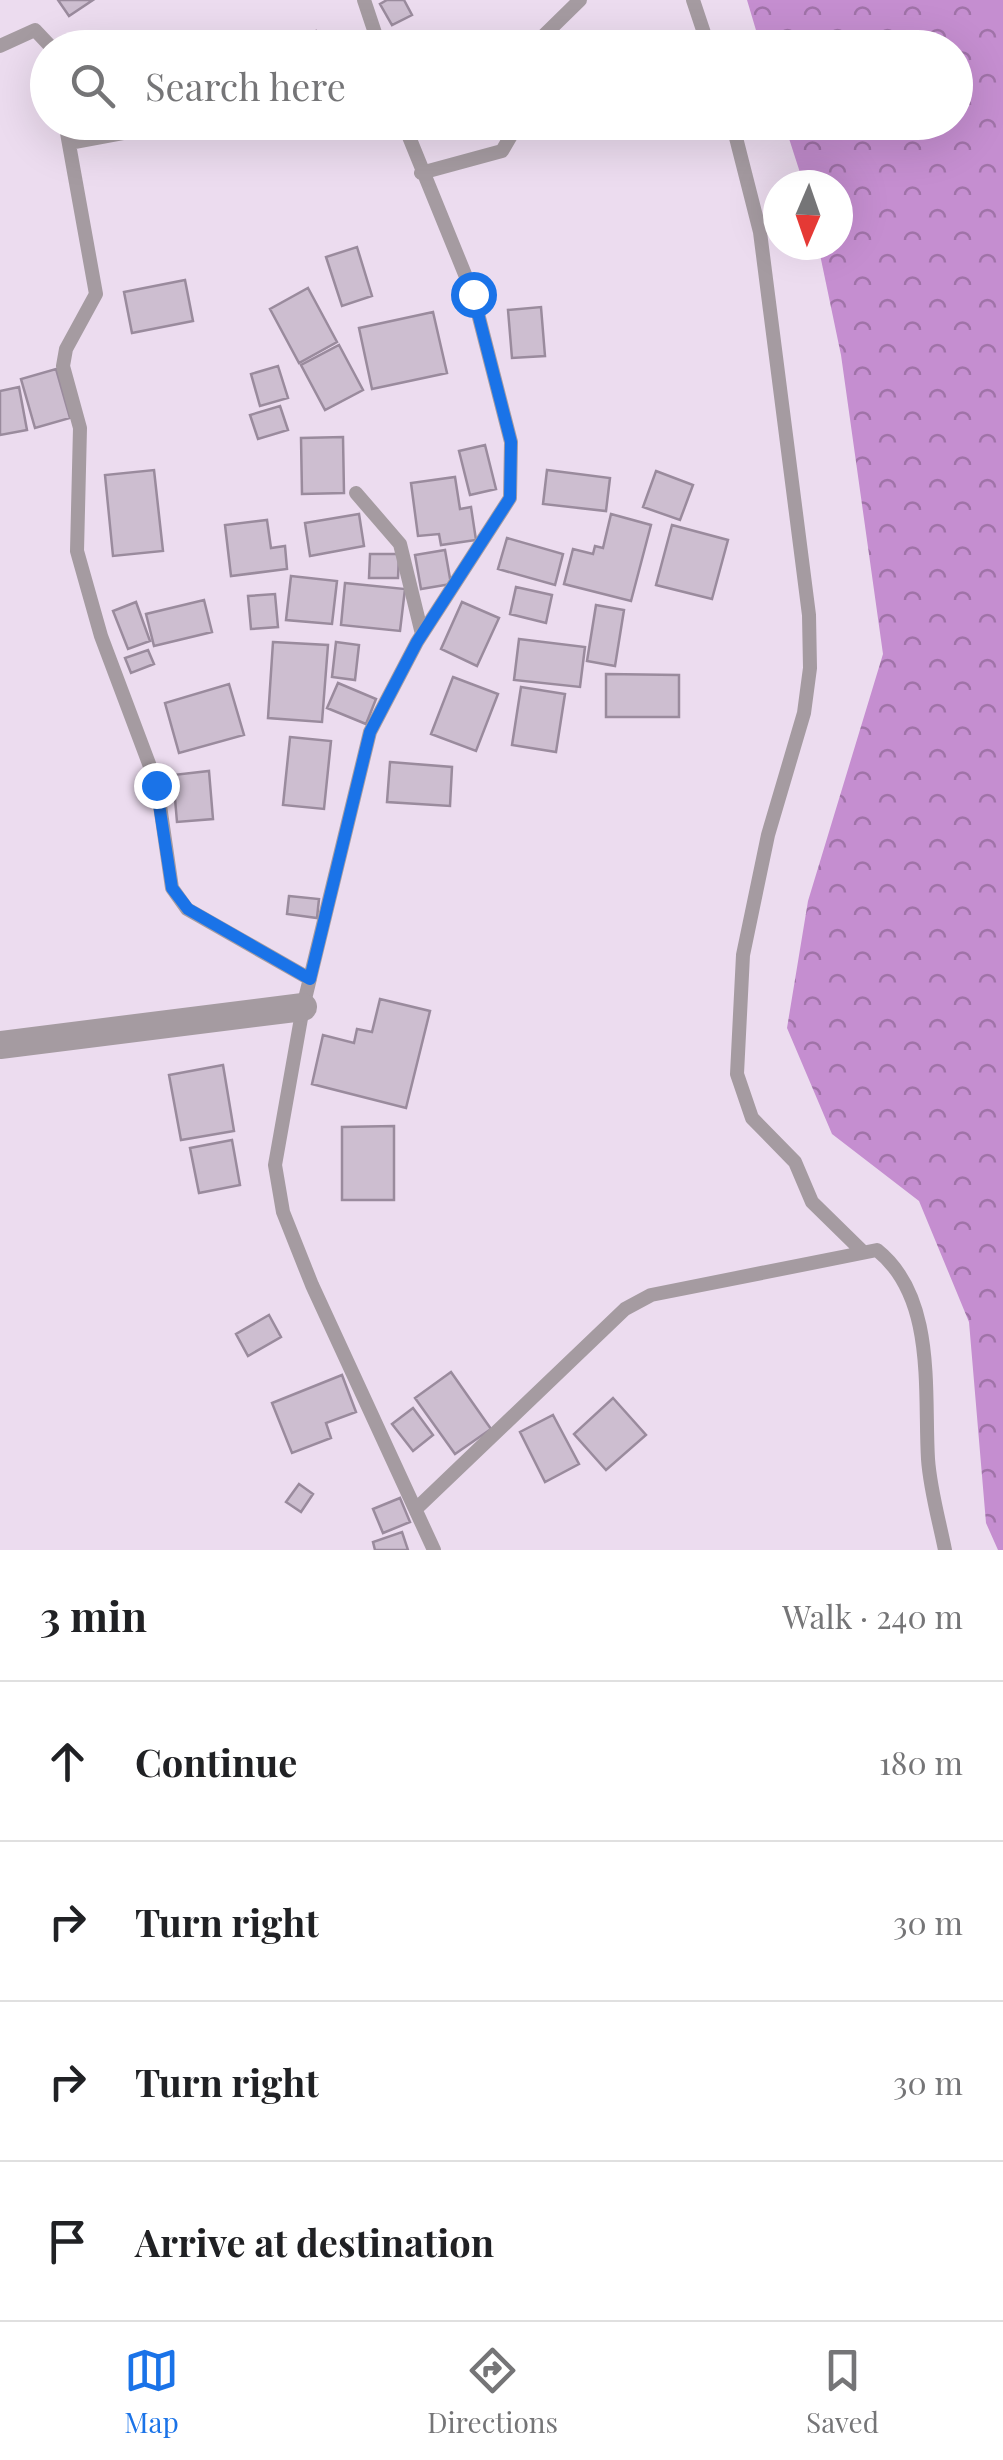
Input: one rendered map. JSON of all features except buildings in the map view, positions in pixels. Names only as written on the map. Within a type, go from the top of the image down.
[{"type":"street","points":[[4,1044],[303,1007]]},
{"type":"lane","points":[[364,0],[374,30]]},
{"type":"lane","points":[[549,30],[580,0]]},
{"type":"lane","points":[[693,0],[703,30]]},
{"type":"lane","points":[[0,46],[30,32]]},
{"type":"lane","points":[[68,140],[96,294],[66,350],[63,366],[80,428],[76,551],[100,636],[156,785],[172,888],[188,909],[310,979]]},
{"type":"lane","points":[[69,144],[90,140]]},
{"type":"lane","points":[[410,140],[473,294],[511,442],[510,498],[422,634],[370,732],[358,767],[303,1007],[275,1165],[284,1212],[312,1285],[434,1550]]},
{"type":"lane","points":[[420,173],[502,151],[508,140]]},
{"type":"lane","points":[[737,140],[760,232],[809,615],[810,668],[804,714],[768,834],[742,955],[737,1074],[752,1118],[795,1162],[812,1202],[861,1250]]},
{"type":"lane","points":[[356,493],[400,544],[422,634]]},
{"type":"lane","points":[[417,1508],[625,1309],[651,1295],[861,1250],[877,1250],[895,1265],[916,1312],[926,1381],[929,1464],[944,1550]]},
{"type":"green space","points":[[747,0],[1003,0],[1003,1550],[998,1550],[986,1523],[969,1322],[919,1201],[832,1134],[787,1028],[808,901],[883,654],[841,355],[821,260],[853,260],[853,170],[799,170],[789,140],[973,140],[973,30],[756,30]]},
{"type":"route","points":[[156,785],[172,888],[188,909],[310,979],[358,767],[370,732],[417,642],[510,498],[511,442],[473,294]]}]
